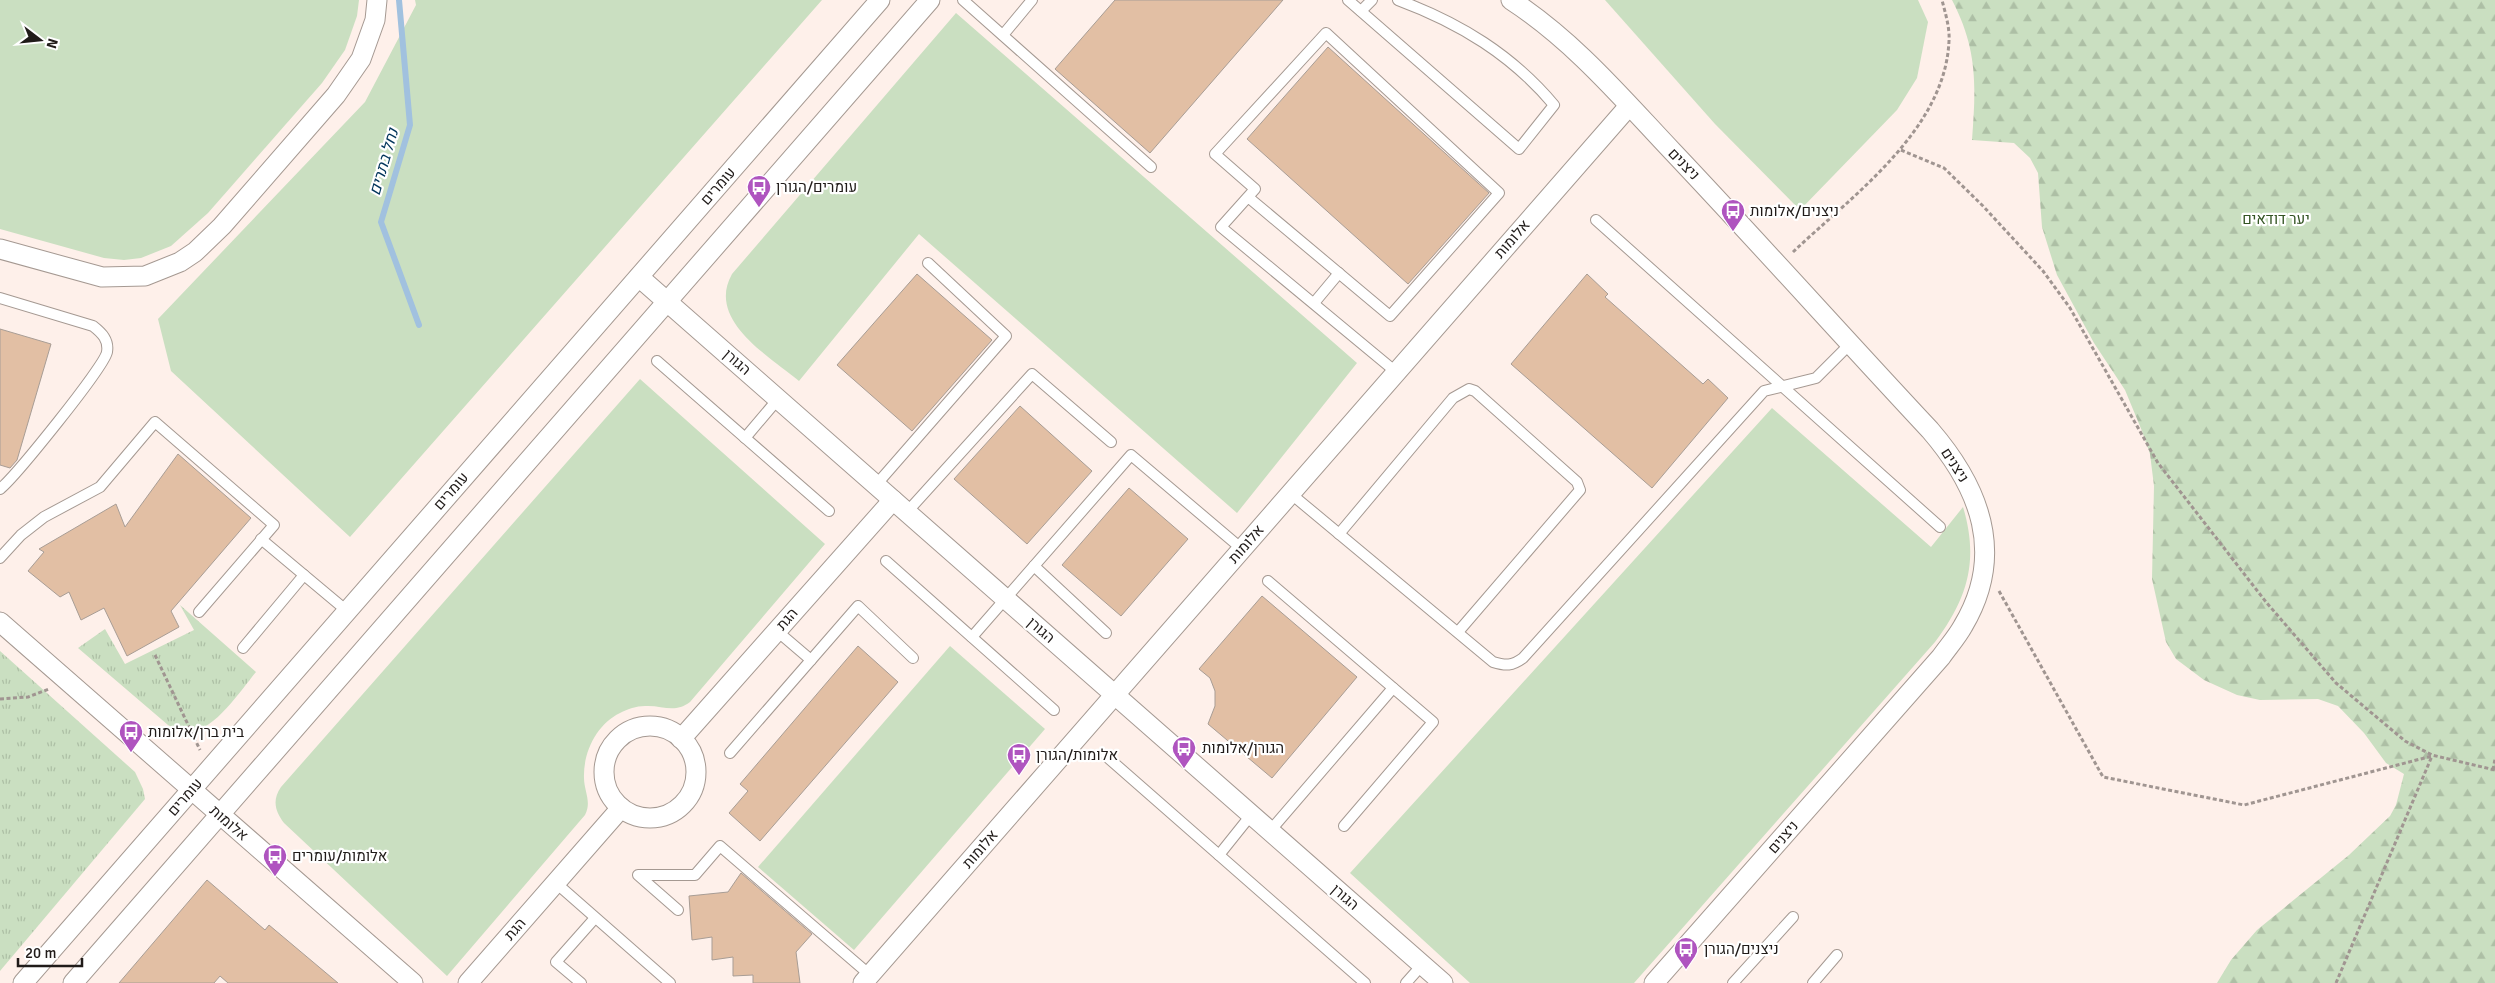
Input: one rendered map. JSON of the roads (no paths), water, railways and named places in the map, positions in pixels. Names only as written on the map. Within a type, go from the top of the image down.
[{"type":"street","points":[[0,249],[102,277],[145,276],[180,262],[195,252],[222,226],[336,95],[361,59],[375,20],[377,0]]},
{"type":"street","name":"עומרים","points":[[22,983],[880,0]]},
{"type":"street","points":[[73,983],[930,0]]},
{"type":"street","name":"ניצנים","points":[[1511,0],[1579,53],[1780,264],[1850,344],[1935,436],[1950,454],[1966,480],[1978,506],[1984,535],[1984,564],[1974,602],[1963,625],[1941,657],[1654,983]]},
{"type":"street","name":"אלומות","points":[[866,979],[1629,106]]},
{"type":"street","name":"הגורן","points":[[639,277],[1443,983]]},
{"type":"street","name":"הגת","points":[[681,739],[777,631],[900,506]]},
{"type":"street","name":"אלומות","points":[[0,622],[413,983]]},
{"type":"street","points":[[645,727],[662,728],[681,739],[690,750],[695,767],[694,785],[685,801],[672,812],[655,818],[637,816],[621,808],[610,795],[605,778],[606,760],[615,744],[628,732],[645,727]]},
{"type":"street","name":"הגת","points":[[468,983],[621,808]]},
{"type":"lane","points":[[963,0],[1151,167]]},
{"type":"lane","points":[[1003,35],[1032,0]]},
{"type":"lane","points":[[1348,0],[1519,149],[1554,105],[1531,80],[1499,52],[1455,24],[1398,0]]},
{"type":"lane","points":[[1360,11],[1372,0]]},
{"type":"lane","points":[[1248,197],[1390,316],[1499,193],[1326,34],[1215,154],[1255,189],[1248,197],[1222,227],[1396,372]]},
{"type":"lane","points":[[1596,220],[1940,527]]},
{"type":"lane","points":[[876,485],[1006,336],[928,263]]},
{"type":"lane","points":[[1314,303],[1339,273]]},
{"type":"lane","points":[[0,298],[93,326],[101,331],[108,351],[101,366],[0,489]]},
{"type":"lane","points":[[1290,493],[1493,662],[1504,666],[1514,665],[1529,651],[1764,391],[1816,378],[1850,344]]},
{"type":"lane","points":[[657,361],[829,511]]},
{"type":"lane","points":[[900,506],[1032,374],[1111,442]]},
{"type":"lane","points":[[1339,534],[1453,398],[1469,389],[1475,391],[1576,482],[1580,490],[1458,632]]},
{"type":"lane","points":[[745,438],[778,399]]},
{"type":"lane","points":[[0,558],[21,535],[44,517],[100,487],[155,422],[274,525],[199,612]]},
{"type":"lane","points":[[20,449],[31,452]]},
{"type":"lane","points":[[972,637],[1131,455],[1242,549]]},
{"type":"lane","points":[[261,540],[347,611]]},
{"type":"lane","points":[[886,561],[1054,710]]},
{"type":"lane","points":[[1034,566],[1106,633]]},
{"type":"lane","points":[[243,648],[304,575]]},
{"type":"lane","points":[[1268,581],[1433,722],[1344,826]]},
{"type":"lane","points":[[730,753],[858,606],[913,658]]},
{"type":"lane","points":[[777,631],[811,660]]},
{"type":"lane","points":[[1270,831],[1393,688]]},
{"type":"lane","points":[[1106,756],[1365,983]]},
{"type":"lane","points":[[1219,855],[1251,814]]},
{"type":"lane","points":[[678,910],[638,875],[695,875],[720,846],[866,979]]},
{"type":"lane","points":[[556,883],[670,983]]},
{"type":"lane","points":[[581,983],[556,962],[595,918]]},
{"type":"lane","points":[[1733,983],[1793,918]]},
{"type":"lane","points":[[1813,983],[1837,955]]},
{"type":"lane","points":[[1406,983],[1422,965]]},
{"type":"waterway","name":"נחל בתרים","points":[[399,0],[410,125],[381,222],[419,325]]},
{"type":"place","name":"עומרים/הגורן","points":[[759,208]]},
{"type":"place","name":"ניצנים/אלומות","points":[[1733,232]]},
{"type":"place","name":"בית ברן/אלומות","points":[[131,753]]},
{"type":"place","name":"הגורן/אלומות","points":[[1184,769]]},
{"type":"place","name":"אלומות/הגורן","points":[[1019,776]]},
{"type":"place","name":"אלומות/עומרים","points":[[275,877]]},
{"type":"place","name":"ניצנים/הגורן","points":[[1686,970]]},
{"type":"park label","name":"יער דודאים","points":[[2276,219]]}]
